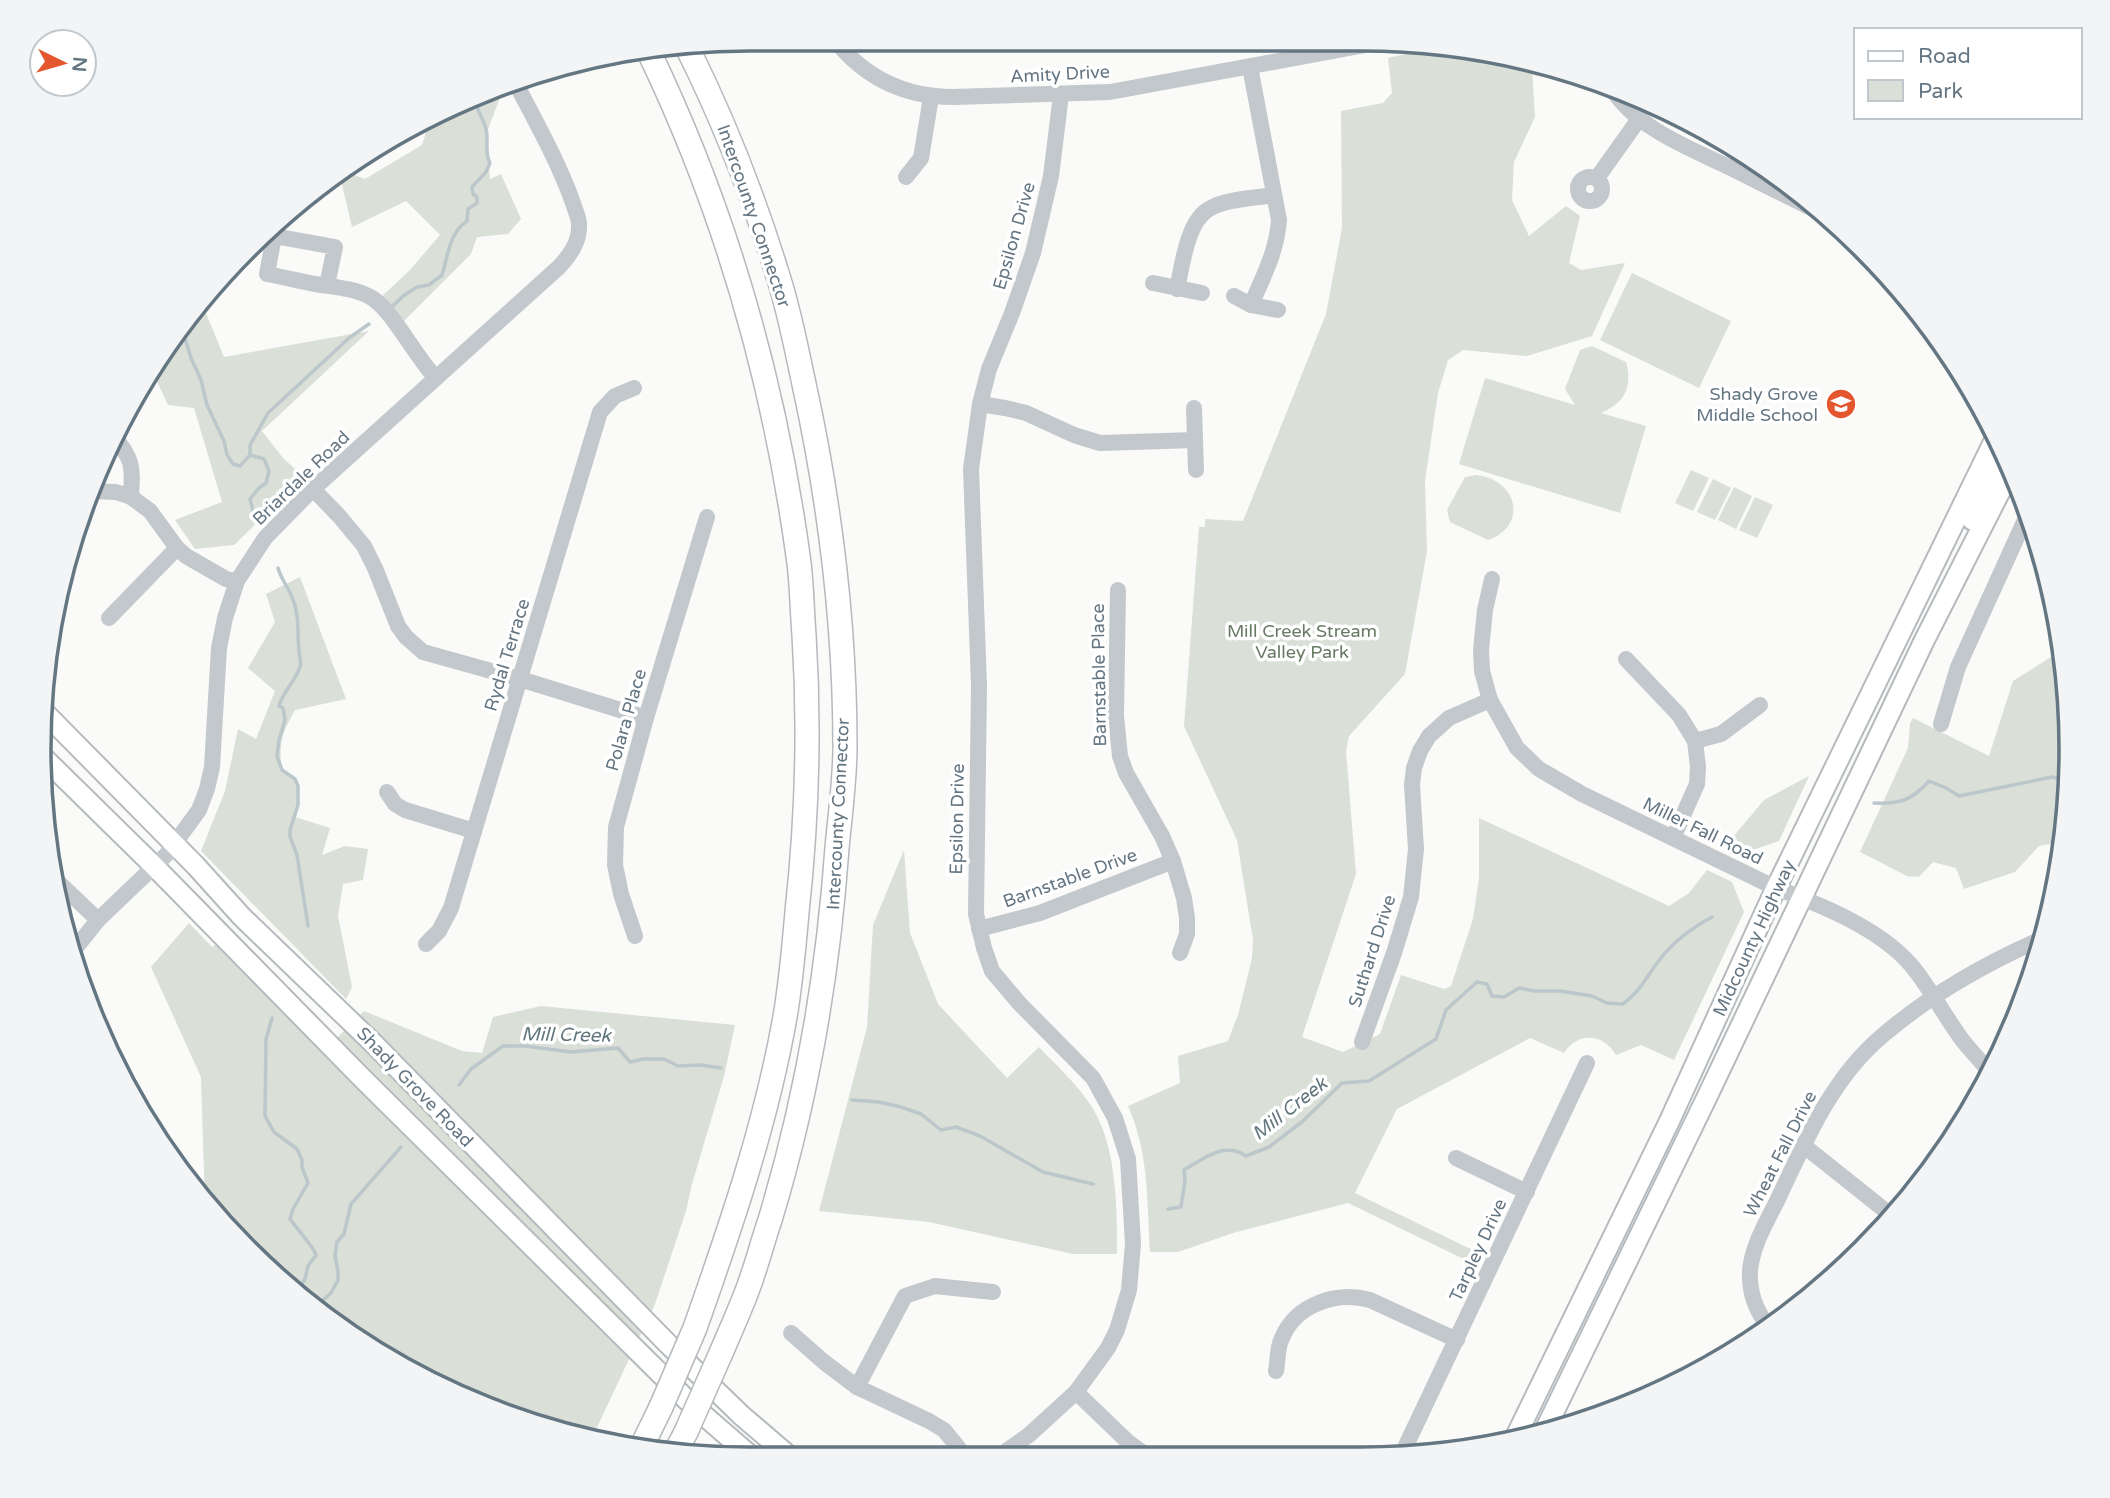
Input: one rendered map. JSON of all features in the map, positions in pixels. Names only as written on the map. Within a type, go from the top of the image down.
[{"type":"highway","name":"Intercounty Connector","points":[[681,1444],[748,1288],[783,1175],[806,1083],[823,991],[833,910],[845,750],[842,648],[833,551],[816,439],[778,275],[745,181],[692,53]]},
{"type":"highway","name":"Intercounty Connector","points":[[645,1439],[695,1328],[730,1228],[753,1154],[776,1061],[785,1015],[802,874],[807,794],[808,700],[799,565],[776,426],[760,354],[724,234],[688,139],[652,58]]},
{"type":"main road","name":"Midcounty Highway","points":[[1520,1428],[1669,1122],[1776,888],[1991,448]]},
{"type":"main road","points":[[1924,640],[1926,621],[1998,464]]},
{"type":"main road","name":"Midcounty Highway","points":[[1549,1421],[1924,640],[2005,481]]},
{"type":"main road","name":"Shady Grove Road","points":[[52,720],[670,1345],[741,1415],[778,1447]]},
{"type":"main road","name":"Shady Grove Road","points":[[51,765],[685,1398],[740,1447]]},
{"type":"street","name":"Amity Drive","points":[[844,51],[884,82],[931,97],[1110,92],[1250,67],[1315,51]]},
{"type":"street","points":[[1250,67],[1279,220],[1273,253],[1251,305]]},
{"type":"street","name":"Briardale Road","points":[[79,944],[98,920],[174,844],[199,810],[212,767],[219,648],[225,618],[237,581],[265,538],[313,489],[559,267],[576,245],[580,223],[569,192],[519,90]]},
{"type":"street","name":"Epsilon Drive","points":[[1012,1447],[1029,1436],[1076,1392],[1108,1348],[1117,1330],[1129,1290],[1133,1244],[1128,1159],[1115,1118],[1093,1078],[1019,1003],[992,971],[979,929],[975,894],[979,685],[971,469],[980,404],[989,369],[1033,253],[1051,176],[1061,95]]},
{"type":"street","points":[[906,177],[921,158],[931,97]]},
{"type":"street","points":[[1622,102],[1639,119],[1676,141],[1787,196]]},
{"type":"street","points":[[1597,178],[1639,119]]},
{"type":"street","points":[[1177,289],[1187,246],[1196,222],[1207,209],[1274,195]]},
{"type":"street","points":[[276,236],[335,247],[327,285]]},
{"type":"street","points":[[274,238],[267,274],[327,285],[373,299],[385,310],[425,367],[436,378]]},
{"type":"street","points":[[1153,283],[1202,293]]},
{"type":"street","points":[[1234,296],[1251,305],[1278,310]]},
{"type":"street","name":"Rydal Terrace","points":[[426,944],[439,931],[451,908],[600,412],[615,396],[634,388]]},
{"type":"street","points":[[980,404],[1026,413],[1074,435],[1100,443],[1195,440]]},
{"type":"street","points":[[1194,408],[1196,470]]},
{"type":"street","points":[[121,444],[132,462],[131,497]]},
{"type":"street","points":[[313,489],[364,547],[398,626],[423,652],[646,718]]},
{"type":"street","points":[[100,491],[116,492],[131,497],[150,511],[177,548],[198,564],[226,579],[237,581]]},
{"type":"street","name":"Polara Place","points":[[635,936],[615,865],[616,827],[706,517]]},
{"type":"street","points":[[1941,724],[1958,667],[2022,526]]},
{"type":"street","points":[[109,618],[177,548]]},
{"type":"street","name":"Miller Fall Road","points":[[1492,579],[1485,610],[1482,671],[1490,700],[1517,748],[1539,769],[1582,794],[1802,898],[1882,939],[1909,964],[1962,1040],[1984,1064]]},
{"type":"street","name":"Barnstable Place","points":[[1118,590],[1116,716],[1120,756],[1173,860],[1184,898],[1186,918],[1187,934],[1180,953]]},
{"type":"street","points":[[1626,659],[1679,715],[1695,741],[1697,784],[1673,838]]},
{"type":"street","name":"Suthard Drive","points":[[1362,1042],[1411,897],[1416,849],[1412,785],[1420,751],[1429,736],[1449,718],[1490,700]]},
{"type":"street","points":[[1695,741],[1721,734],[1760,705]]},
{"type":"street","points":[[387,792],[395,804],[405,810],[474,831]]},
{"type":"street","name":"Barnstable Drive","points":[[979,929],[1040,913],[1173,860]]},
{"type":"street","points":[[65,888],[98,920]]},
{"type":"street","name":"Wheat Fall Drive","points":[[1763,1320],[1752,1299],[1750,1270],[1758,1240],[1822,1108],[1848,1071],[1881,1037],[1934,997],[2031,943]]},
{"type":"street","name":"Tarpley Drive","points":[[1406,1446],[1587,1063]]},
{"type":"street","points":[[1803,1145],[1885,1210]]},
{"type":"street","points":[[1456,1158],[1527,1192]]},
{"type":"street","points":[[857,1387],[905,1296],[935,1286],[993,1292]]},
{"type":"street","points":[[1276,1371],[1281,1339],[1290,1325],[1300,1313],[1326,1299],[1358,1297],[1370,1300],[1457,1340]]},
{"type":"street","points":[[792,1333],[857,1387],[929,1421],[944,1430],[958,1447]]},
{"type":"street","points":[[1076,1392],[1135,1447]]},
{"type":"green space","name":"Mill Creek Stream Valley Park","points":[[1412,53],[1497,64],[1532,73],[1535,117],[1514,162],[1512,200],[1529,236],[1566,206],[1580,216],[1569,263],[1581,270],[1625,263],[1592,336],[1527,356],[1463,350],[1448,360],[1438,393],[1425,481],[1427,551],[1405,674],[1349,736],[1346,751],[1356,874],[1302,1037],[1343,1052],[1380,1034],[1401,975],[1444,989],[1451,986],[1473,919],[1479,877],[1479,818],[1669,906],[1689,893],[1707,870],[1732,882],[1744,912],[1674,1060],[1641,1045],[1616,1055],[1598,1039],[1583,1038],[1564,1053],[1530,1038],[1397,1109],[1355,1193],[1483,1255],[1478,1266],[1348,1203],[1233,1233],[1178,1252],[1150,1252],[1143,1160],[1128,1106],[1180,1083],[1178,1056],[1228,1041],[1238,1015],[1252,958],[1253,940],[1237,840],[1184,726],[1199,527],[1205,527],[1205,519],[1243,521],[1326,314],[1342,228],[1341,111],[1383,103],[1392,93],[1388,58]]},
{"type":"green space","points":[[500,97],[487,132],[490,179],[501,174],[521,219],[508,234],[477,237],[471,254],[403,322],[380,298],[409,271],[440,235],[406,201],[352,227],[341,182],[352,174],[365,179],[422,145],[427,130]]},
{"type":"green space","points":[[1632,273],[1731,321],[1699,388],[1600,340]]},
{"type":"green space","points":[[205,312],[224,357],[369,331],[262,431],[283,458],[304,477],[234,545],[195,549],[175,520],[222,502],[194,408],[168,405],[156,380]]},
{"type":"green space","points":[[1592,346],[1626,362],[1628,371],[1625,394],[1616,404],[1601,413],[1646,426],[1620,513],[1459,464],[1485,378],[1575,405],[1565,389],[1580,350]]},
{"type":"green space","points":[[1691,470],[1709,478],[1693,511],[1675,503]]},
{"type":"green space","points":[[1476,475],[1490,478],[1501,485],[1509,493],[1513,503],[1509,524],[1501,533],[1488,540],[1450,522],[1447,510],[1465,477]]},
{"type":"green space","points":[[1713,479],[1731,488],[1715,520],[1697,512]]},
{"type":"green space","points":[[1734,487],[1752,496],[1736,529],[1718,520]]},
{"type":"green space","points":[[1755,497],[1773,505],[1757,538],[1739,530]]},
{"type":"green space","points":[[300,577],[346,699],[295,710],[282,739],[281,761],[282,770],[294,780],[299,790],[295,817],[330,828],[322,855],[345,846],[368,849],[363,880],[343,884],[338,916],[352,987],[346,999],[201,851],[225,791],[238,729],[256,739],[275,691],[248,668],[275,622],[266,594]]},
{"type":"green space","points":[[2052,654],[2058,703],[2059,749],[2058,795],[2052,844],[2039,846],[2015,872],[1964,889],[1956,868],[1933,862],[1919,877],[1907,876],[1860,852],[1908,748],[1910,723],[1913,718],[1989,756],[2013,681]]},
{"type":"green space","points":[[1809,776],[1779,841],[1747,852],[1728,843],[1764,800]]},
{"type":"green space","points":[[904,850],[910,933],[938,1004],[1007,1078],[1039,1047],[1074,1083],[1092,1107],[1111,1159],[1116,1197],[1117,1254],[1073,1254],[929,1222],[819,1211],[867,1027],[873,925]]},
{"type":"green space","points":[[189,923],[212,947],[216,944],[323,1052],[364,1011],[462,1051],[482,1053],[493,1017],[541,1006],[735,1025],[724,1076],[686,1211],[655,1304],[596,1430],[525,1410],[482,1394],[400,1354],[324,1303],[255,1243],[204,1185],[201,1077],[151,967]]},
{"type":"waterway","points":[[391,308],[403,296],[417,287],[429,285],[442,275],[453,238],[467,221],[468,209],[477,203],[472,187],[486,172],[490,163],[486,129],[477,106]]},
{"type":"waterway","points":[[250,455],[250,445],[268,413],[349,338],[369,324]]},
{"type":"waterway","points":[[185,338],[227,455],[233,464],[240,466],[250,455],[264,459],[269,471],[266,483],[250,499],[255,518]]},
{"type":"waterway","points":[[278,568],[296,611],[301,663],[279,706],[283,708],[285,720],[277,756],[282,770],[295,779],[298,786],[298,805],[290,837],[297,855],[308,926]]},
{"type":"waterway","name":"Mill Creek","points":[[1874,803],[1904,800],[1929,781],[1959,796],[2052,777],[2058,779]]},
{"type":"waterway","name":"Mill Creek","points":[[1168,1209],[1181,1207],[1184,1170],[1214,1153],[1230,1150],[1246,1156],[1269,1147],[1303,1121],[1342,1083],[1369,1081],[1436,1039],[1446,1010],[1477,982],[1487,984],[1492,996],[1504,997],[1519,988],[1560,991],[1592,996],[1607,1003],[1623,1004],[1640,988],[1672,946],[1712,917]]},
{"type":"waterway","points":[[272,1018],[266,1039],[265,1116],[274,1132],[297,1149],[308,1183],[290,1219],[316,1255],[308,1266],[302,1284]]},
{"type":"waterway","name":"Mill Creek","points":[[459,1085],[471,1069],[503,1046],[571,1052],[618,1048],[630,1062],[664,1059],[678,1066],[721,1068]]},
{"type":"waterway","name":"Mill Creek","points":[[852,1100],[901,1107],[921,1114],[941,1130],[956,1127],[980,1136],[1043,1172],[1093,1184]]},
{"type":"waterway","name":"Mill Creek","points":[[322,1301],[331,1293],[338,1280],[335,1256],[337,1242],[344,1234],[351,1204],[401,1147]]},
{"type":"place","name":"Shady Grove Middle School","points":[[1841,404]]}]
